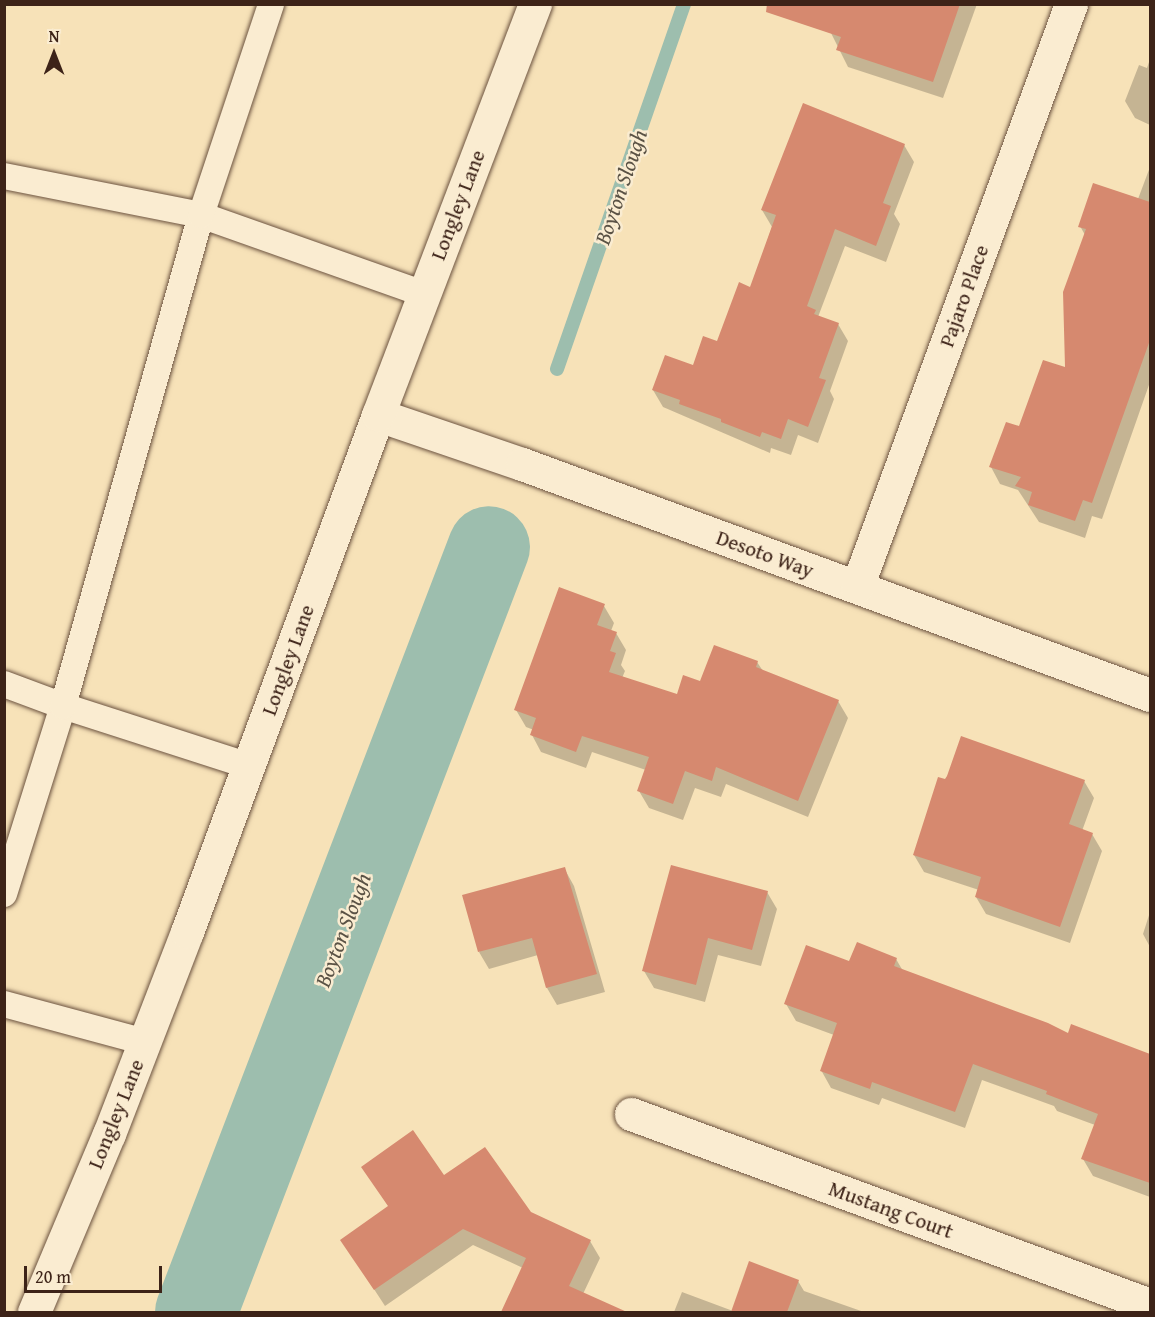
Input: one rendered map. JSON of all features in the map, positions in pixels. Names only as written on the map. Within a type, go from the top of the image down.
[{"type":"street","name":"Longley Lane","points":[[34,1312],[145,1042],[378,415],[535,4]]},
{"type":"street","name":"Pajaro Place","points":[[857,587],[1071,4]]},
{"type":"street","name":"Desoto Way","points":[[378,415],[522,464],[1150,695]]},
{"type":"street","name":"Mustang Court","points":[[631,1114],[1150,1305]]},
{"type":"lane","points":[[4,894],[63,706],[201,215],[271,4]]},
{"type":"lane","points":[[4,176],[201,215],[424,294]]},
{"type":"lane","points":[[4,684],[63,706],[249,766]]},
{"type":"lane","points":[[4,1004],[145,1042]]},
{"type":"building","points":[[767,4],[960,4],[933,82],[836,50],[841,37],[766,12]]},
{"type":"building","points":[[803,103],[905,144],[883,203],[891,206],[876,246],[835,229],[807,306],[816,310],[814,314],[839,323],[819,378],[826,380],[808,427],[788,419],[781,439],[762,432],[760,437],[721,422],[721,419],[679,404],[680,400],[652,390],[665,355],[693,365],[703,336],[717,341],[739,282],[750,287],[776,215],[761,210]]},
{"type":"building","points":[[1093,183],[1150,202],[1150,340],[1092,503],[1083,500],[1075,521],[1028,505],[1032,492],[1015,486],[1021,477],[989,467],[1006,422],[1019,426],[1043,360],[1065,367],[1063,292],[1086,229],[1078,227]]},
{"type":"building","points":[[559,587],[605,604],[597,625],[617,632],[610,651],[616,653],[609,672],[677,694],[683,675],[700,681],[714,645],[758,661],[756,667],[839,700],[798,801],[716,767],[712,781],[685,771],[673,804],[637,791],[649,757],[582,736],[576,752],[530,735],[536,718],[514,710]]},
{"type":"building","points":[[961,736],[1085,780],[1069,824],[1093,833],[1060,927],[975,897],[981,877],[913,855],[938,777],[945,779],[947,776]]},
{"type":"building","points":[[671,865],[768,891],[752,950],[708,938],[696,985],[642,971]]},
{"type":"building","points":[[565,867],[597,974],[546,988],[532,938],[478,952],[462,895]]},
{"type":"building","points":[[857,942],[897,958],[894,966],[1048,1023],[1068,1033],[1071,1024],[1150,1054],[1150,1183],[1081,1159],[1098,1114],[1046,1094],[1047,1091],[973,1064],[955,1112],[872,1082],[870,1089],[820,1071],[837,1023],[784,1004],[806,945],[849,961]]},
{"type":"building","points":[[413,1130],[444,1175],[485,1147],[531,1212],[591,1240],[569,1286],[627,1312],[501,1312],[526,1258],[463,1229],[374,1290],[340,1240],[388,1206],[361,1167]]},
{"type":"building","points":[[749,1261],[799,1280],[787,1312],[731,1312]]},
{"type":"waterway","name":"Boyton Slough","points":[[557,369],[684,4]]},
{"type":"waterway","name":"Boyton Slough","points":[[196,1312],[489,547]]}]
